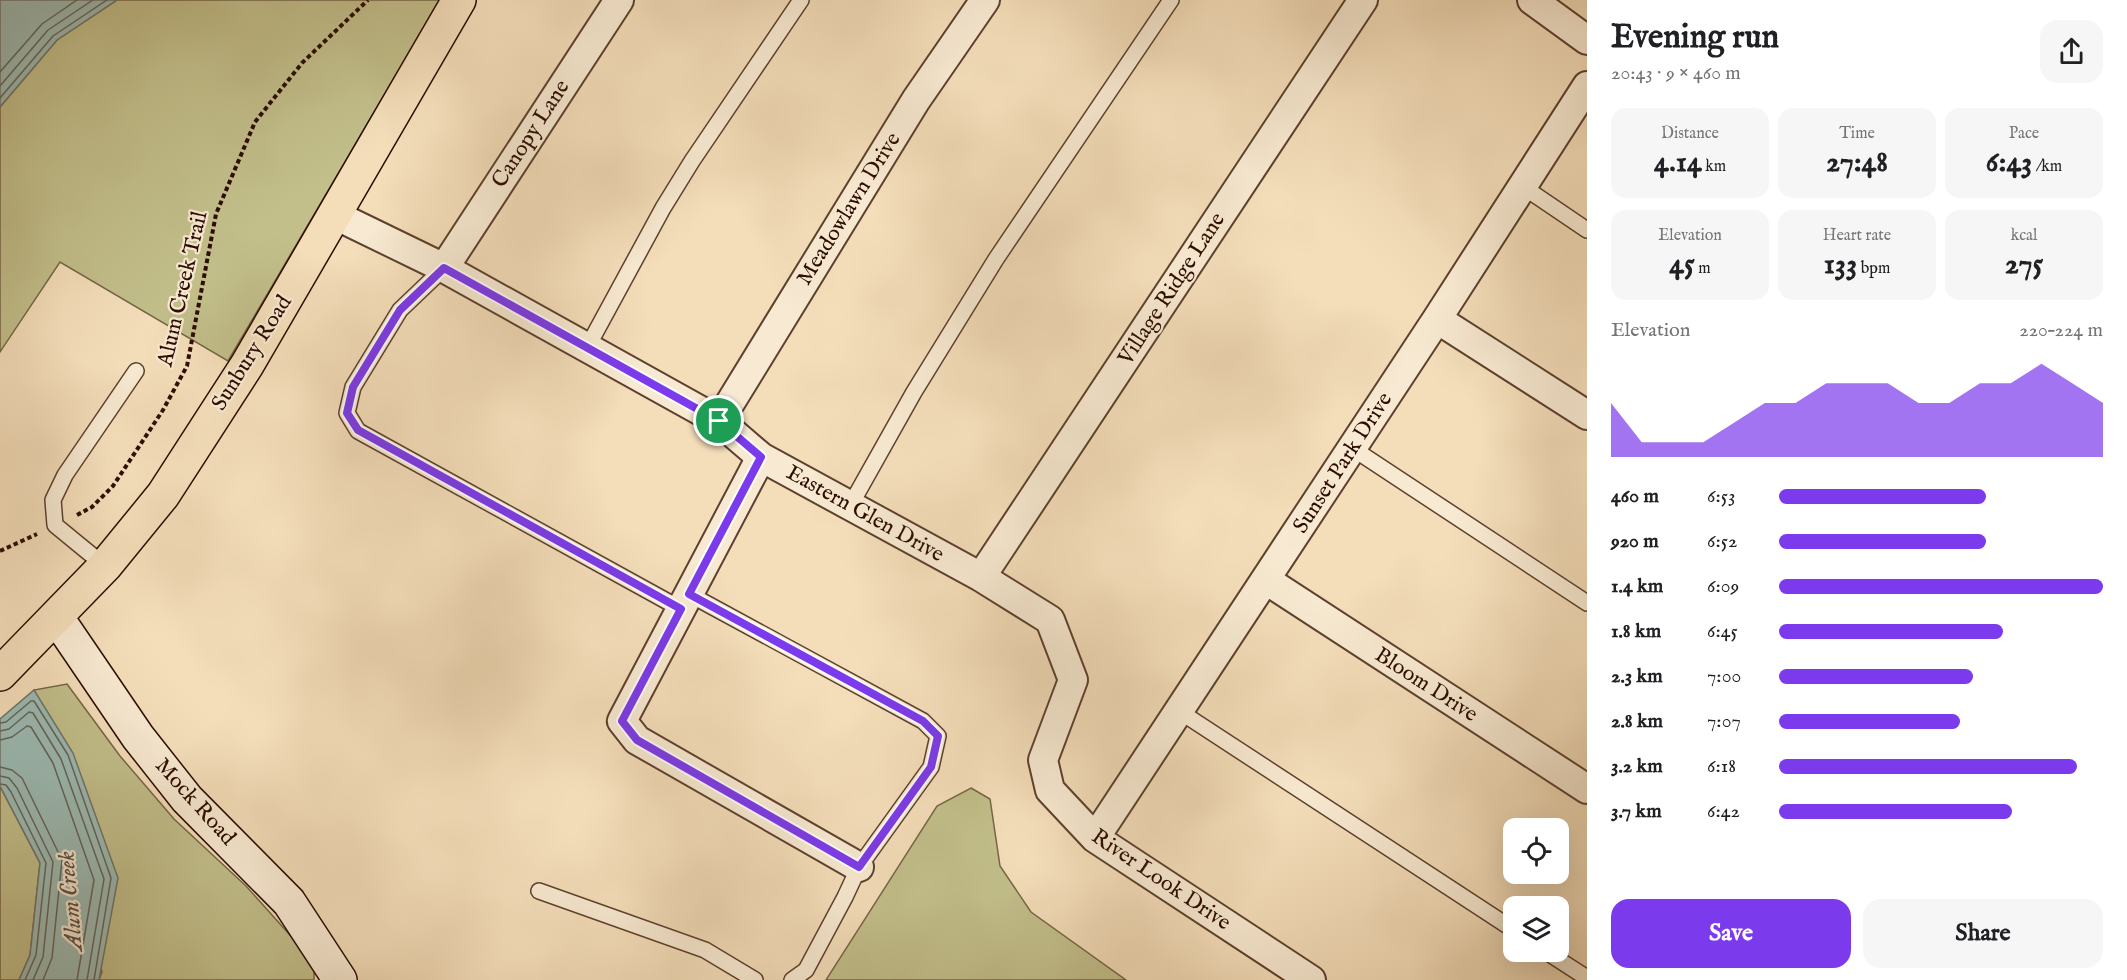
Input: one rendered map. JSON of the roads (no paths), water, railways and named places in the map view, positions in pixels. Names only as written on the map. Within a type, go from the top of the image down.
[{"type":"main road","name":"Sunbury Road","points":[[0,674],[105,566],[163,495],[247,365],[459,0]]},
{"type":"main road","name":"Mock Road","points":[[48,627],[187,799],[289,902],[340,980]]},
{"type":"street","name":"Canopy Lane","points":[[444,268],[619,0]]},
{"type":"street","name":"Meadowlawn Drive","points":[[719,421],[916,100],[985,0]]},
{"type":"street","name":"Village Ridge Lane","points":[[981,577],[1363,0]]},
{"type":"street","points":[[1532,0],[1587,40]]},
{"type":"street","name":"Sunset Park Drive","points":[[1095,838],[1437,319],[1587,86]]},
{"type":"street","name":"Eastern Glen Drive","points":[[335,214],[444,268],[719,421],[761,457],[981,577],[1050,620]]},
{"type":"street","points":[[1437,319],[1587,416]]},
{"type":"street","points":[[761,457],[622,721],[637,740],[859,867]]},
{"type":"street","name":"Bloom Drive","points":[[1266,580],[1587,789]]},
{"type":"street","name":"River Look Drive","points":[[1050,620],[1073,680],[1043,760],[1050,790],[1095,838],[1311,980]]},
{"type":"lane","points":[[586,348],[663,208],[692,161],[801,0]]},
{"type":"lane","points":[[850,506],[914,392],[990,268],[1171,0]]},
{"type":"lane","points":[[1522,186],[1587,230]]},
{"type":"lane","points":[[444,268],[400,310],[353,387],[347,413],[358,430],[685,601],[923,721],[938,736],[931,767],[859,867],[806,970],[792,980]]},
{"type":"lane","points":[[105,566],[55,525],[53,500],[65,475],[136,371]]},
{"type":"lane","points":[[1352,448],[1587,603]]},
{"type":"lane","points":[[1179,711],[1503,923]]},
{"type":"lane","points":[[539,891],[705,950],[755,980]]},
{"type":"lane","points":[[1562,962],[1587,978]]},
{"type":"water","points":[[0,0],[117,0],[57,40],[0,107]]},
{"type":"water","name":"Alum Creek","points":[[34,690],[73,753],[118,878],[99,980],[19,980],[30,955],[40,863],[0,786],[0,719]]}]
